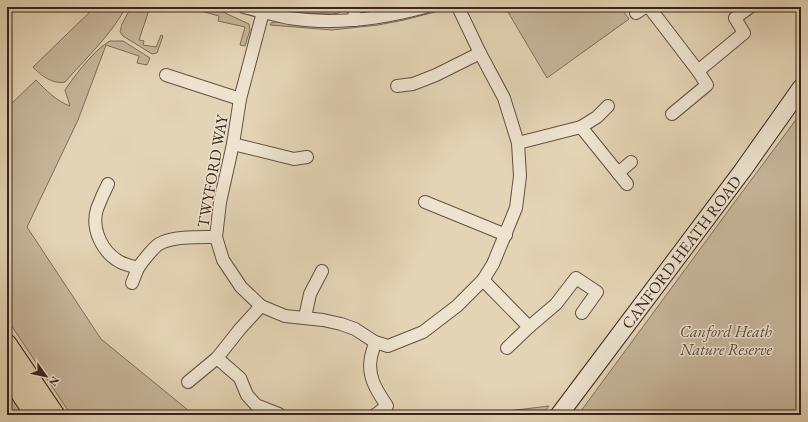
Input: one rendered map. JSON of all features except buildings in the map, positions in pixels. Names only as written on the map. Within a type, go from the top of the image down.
[{"type":"highway","points":[[7,344],[55,415]]},
{"type":"highway","points":[[7,373],[35,415]]},
{"type":"main road","name":"CANFORD HEATH ROAD","points":[[558,415],[743,170],[801,88]]},
{"type":"street","points":[[244,7],[296,18],[323,21],[355,20],[389,15],[425,7]]},
{"type":"street","points":[[354,7],[355,20]]},
{"type":"street","name":"TWYFORD WAY","points":[[263,12],[240,99],[233,144],[220,202],[216,237],[223,260],[241,287],[261,306],[285,316],[305,317],[341,324],[354,329],[375,342],[388,346],[423,332],[457,306],[483,280],[493,264],[516,208],[520,176],[518,143],[504,98],[458,7]]},
{"type":"street","points":[[649,7],[707,85],[672,114]]},
{"type":"street","points":[[698,71],[744,33],[734,18],[750,7]]},
{"type":"street","points":[[397,86],[413,84],[436,75],[480,53]]},
{"type":"street","points":[[166,75],[240,99]]},
{"type":"street","points":[[518,143],[581,127],[597,117],[608,106]]},
{"type":"street","points":[[581,127],[627,184]]},
{"type":"street","points":[[233,144],[294,159],[307,157]]},
{"type":"street","points":[[618,173],[631,162]]},
{"type":"street","points":[[108,184],[97,210],[95,224],[100,240],[108,252],[120,262],[138,268]]},
{"type":"street","points":[[425,202],[506,234]]},
{"type":"street","points":[[132,283],[142,262],[159,245],[175,239],[216,237]]},
{"type":"street","points":[[305,317],[310,294],[322,271]]},
{"type":"street","points":[[507,348],[556,304],[576,278],[597,292],[582,312]]},
{"type":"street","points":[[483,280],[529,327]]},
{"type":"street","points":[[188,382],[217,358],[261,306]]},
{"type":"street","points":[[375,342],[370,358],[370,373],[376,389],[391,411],[375,415]]},
{"type":"street","points":[[217,358],[240,378],[247,395],[256,405],[279,414]]},
{"type":"green space","points":[[95,7],[126,7],[106,37],[65,82],[61,83],[52,81],[43,76],[33,67]]},
{"type":"green space","points":[[131,7],[150,7],[139,40],[144,41],[143,45],[156,47],[161,35],[163,36],[157,53],[152,54],[123,36],[120,32],[122,24]]},
{"type":"green space","points":[[186,7],[212,7],[249,24],[250,30],[245,46],[240,45],[245,27],[218,21],[219,16]]},
{"type":"green space","points":[[271,7],[346,7],[344,10],[333,14],[299,13]]},
{"type":"green space","points":[[363,7],[398,7],[376,11]]},
{"type":"green space","points":[[505,7],[620,7],[629,19],[547,78]]},
{"type":"green space","points":[[440,8],[443,10],[404,20],[378,25],[332,30],[270,25],[271,23],[275,22],[331,27],[377,23],[404,18]]},
{"type":"green space","points":[[110,41],[123,41],[150,58],[147,65],[137,63],[139,56],[106,45],[78,120],[27,227],[101,339],[194,415],[71,415],[7,319],[7,102],[10,105],[36,80],[56,98],[70,106],[65,90],[92,56]]},
{"type":"green space","name":"Canford Heath Nature Reserve","points":[[801,113],[801,415],[578,415],[731,207]]},
{"type":"green space","points":[[7,385],[27,415],[7,415]]},
{"type":"green space","points":[[549,406],[542,415],[481,415],[483,414]]}]
